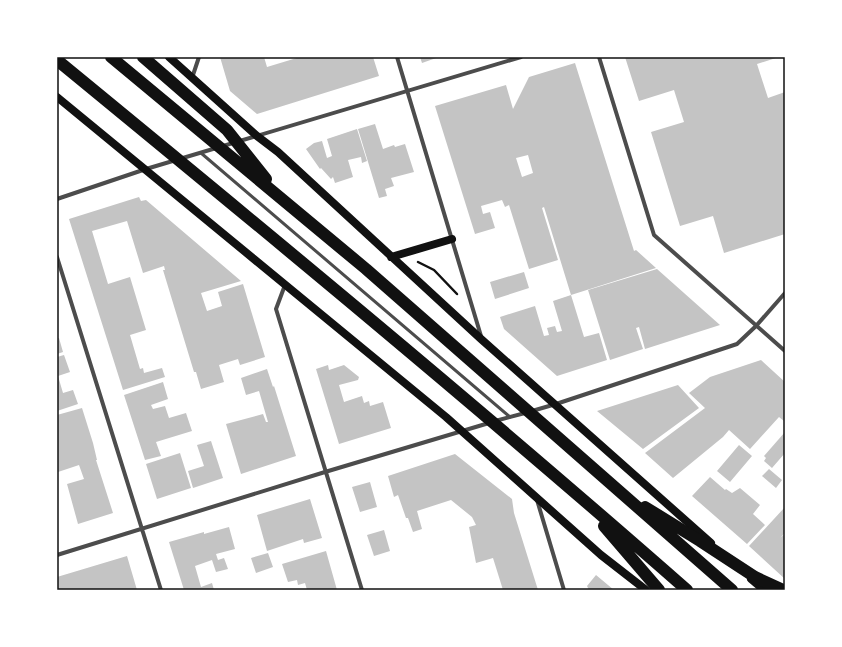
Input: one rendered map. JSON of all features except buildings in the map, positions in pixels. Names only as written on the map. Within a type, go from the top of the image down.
[{"type":"highway","points":[[111,57],[366,269],[732,590]]},
{"type":"highway","points":[[143,57],[227,130],[283,200]]},
{"type":"highway","points":[[57,60],[258,225],[576,493],[687,590]]},
{"type":"highway","points":[[617,490],[755,577],[783,590]]},
{"type":"highway","points":[[576,493],[659,590]]},
{"type":"main road","points":[[169,57],[257,136],[278,152],[391,257],[764,590]]},
{"type":"main road","points":[[57,97],[462,431],[601,555],[646,590]]},
{"type":"main road","points":[[391,257],[452,239]]},
{"type":"street","points":[[192,78],[199,57]]},
{"type":"street","points":[[397,57],[482,338]]},
{"type":"street","points":[[57,199],[146,169],[521,57]]},
{"type":"street","points":[[599,57],[654,235],[785,351]]},
{"type":"street","points":[[57,257],[161,590]]},
{"type":"street","points":[[285,284],[276,309],[362,590]]},
{"type":"street","points":[[57,555],[325,472],[556,404],[737,344],[756,326],[785,293]]},
{"type":"street","points":[[535,496],[564,590]]},
{"type":"lane","points":[[201,153],[510,417]]},
{"type":"path","points":[[414,260],[434,270],[460,297]]}]
